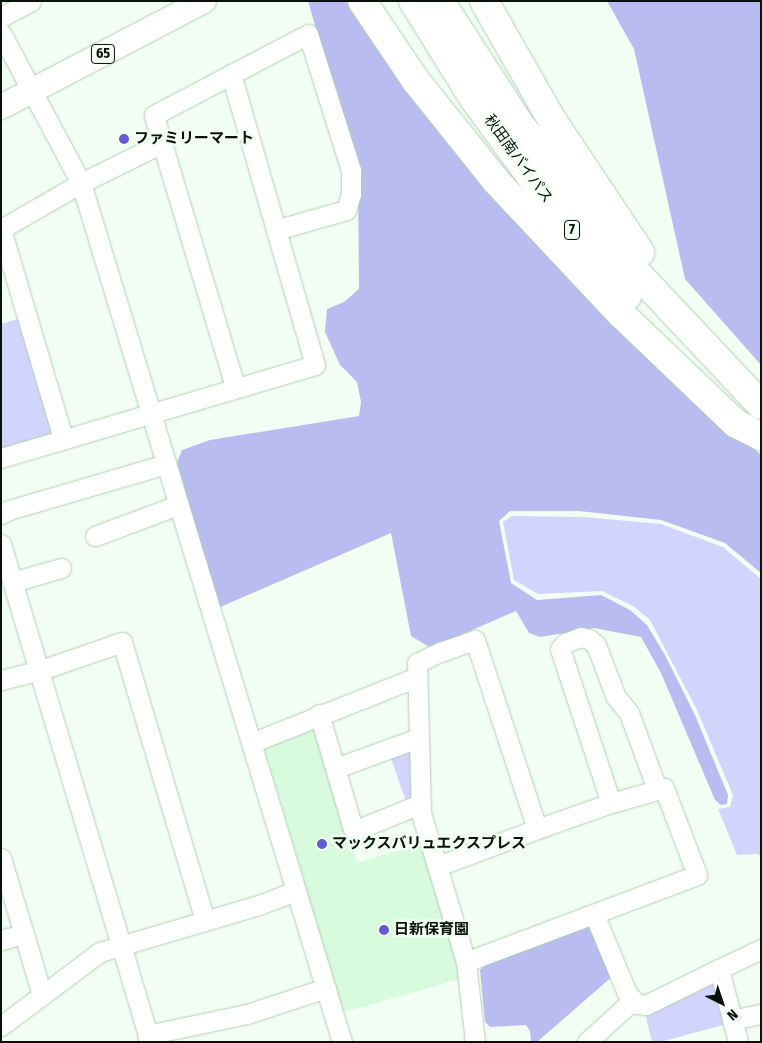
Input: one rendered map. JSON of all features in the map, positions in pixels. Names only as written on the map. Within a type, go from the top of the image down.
[{"type":"highway","points":[[362,1],[416,81],[496,181],[621,314],[735,422],[761,436]]},
{"type":"highway","name":"秋田南バイパス","points":[[413,1],[474,99],[550,203],[615,283],[673,347],[761,436]]},
{"type":"highway","name":"秋田南バイパス","points":[[440,1],[516,119],[621,256],[761,405]]},
{"type":"highway","points":[[484,1],[552,120],[628,236],[706,334],[761,393]]},
{"type":"main road","name":"65","points":[[1,108],[204,1]]},
{"type":"street","points":[[1,17],[32,1]]},
{"type":"street","points":[[1,33],[80,183],[342,1042]]},
{"type":"street","points":[[235,387],[154,115],[308,34],[351,170],[351,194],[346,210],[276,230]]},
{"type":"street","points":[[1,458],[315,364],[231,74]]},
{"type":"street","points":[[63,438],[1,229],[80,183],[162,143]]},
{"type":"street","points":[[1,514],[9,510],[166,464]]},
{"type":"street","points":[[95,536],[178,505]]},
{"type":"street","points":[[1,544],[148,1038],[247,1014],[326,988]]},
{"type":"street","points":[[12,582],[61,568]]},
{"type":"street","points":[[611,803],[560,649],[565,643],[581,637],[589,639],[596,644],[616,697],[629,713],[657,789]]},
{"type":"street","points":[[475,1042],[466,962],[420,804],[417,663],[440,652],[475,640],[537,829]]},
{"type":"street","points":[[1,680],[38,670],[122,642],[205,920]]},
{"type":"street","points":[[250,743],[319,714],[417,677]]},
{"type":"street","points":[[319,714],[354,829],[356,830],[420,804]]},
{"type":"street","points":[[336,768],[418,738]]},
{"type":"street","points":[[438,866],[611,803],[664,788],[697,875],[466,962]]},
{"type":"street","points":[[1,858],[42,995]]},
{"type":"street","points":[[1,1026],[100,952],[121,944],[259,906],[295,891]]},
{"type":"street","points":[[594,914],[627,993],[637,1004],[646,1005],[761,949]]},
{"type":"street","points":[[1,940],[24,934]]},
{"type":"street","points":[[719,969],[738,1042]]},
{"type":"street","points":[[587,1042],[633,1000]]},
{"type":"street","points":[[732,1020],[761,1014]]},
{"type":"shaded area","points":[[308,1],[351,1],[626,337],[761,455],[761,573],[725,543],[661,520],[579,511],[510,511],[499,521],[511,583],[537,600],[601,595],[630,610],[647,625],[665,655],[695,715],[728,795],[727,804],[721,805],[715,800],[661,673],[641,637],[594,628],[540,637],[529,633],[516,611],[431,648],[411,636],[391,533],[218,608],[177,463],[182,450],[210,440],[359,416],[361,402],[357,382],[340,365],[325,332],[327,309],[344,302],[359,289],[358,175]]},
{"type":"shaded area","points":[[607,1],[761,1],[761,365],[685,279],[634,49]]},
{"type":"shaded area","points":[[21,318],[55,435],[1,450],[1,324]]},
{"type":"shaded area","points":[[512,516],[583,517],[661,524],[723,547],[761,579],[761,857],[758,854],[737,855],[718,809],[730,807],[733,795],[697,710],[650,620],[633,606],[602,591],[538,594],[514,580],[503,522]]},
{"type":"shaded area","points":[[308,724],[317,728],[358,865],[304,881],[265,749],[270,740]]},
{"type":"shaded area","points":[[407,746],[415,752],[415,797],[407,804],[389,753]]},
{"type":"shaded area","name":"日新保育園","points":[[426,843],[465,978],[337,1014],[298,880]]},
{"type":"shaded area","points":[[590,926],[614,975],[537,1042],[531,1041],[530,1031],[526,1025],[490,1027],[485,1022],[480,970],[487,964],[579,927]]},
{"type":"shaded area","points":[[712,976],[731,1023],[660,1042],[652,1042],[644,1009]]},
{"type":"place","name":"ファミリーマート","points":[[124,139]]},
{"type":"place","name":"マックスバリュエクスプレス","points":[[322,844]]},
{"type":"place","name":"日新保育園","points":[[384,930]]}]
